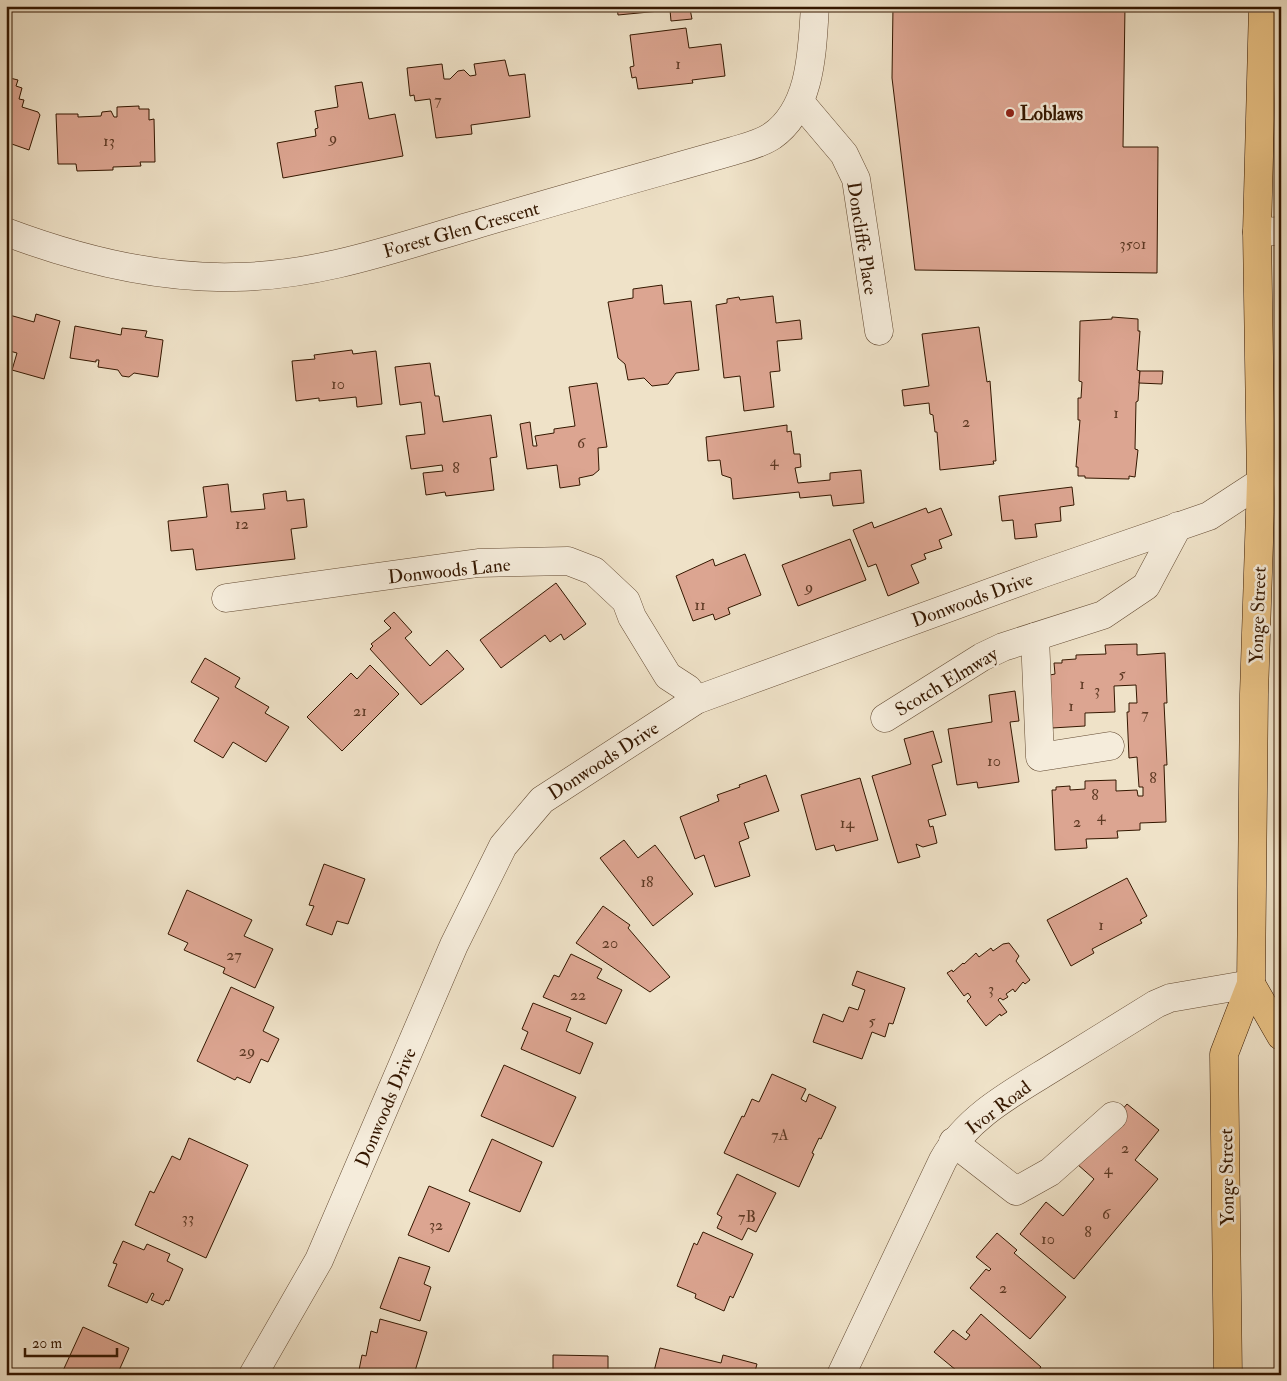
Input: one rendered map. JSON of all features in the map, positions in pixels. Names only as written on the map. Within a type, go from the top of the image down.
[{"type":"main road","name":"Yonge Street","points":[[1228,1375],[1224,1054],[1251,984],[1254,694],[1269,232],[1263,6]]},
{"type":"main road","points":[[1251,984],[1281,1036]]},
{"type":"street","name":"Forest Glen Crescent","points":[[6,232],[100,261],[153,272],[234,278],[303,272],[391,250],[754,145],[772,136],[791,118],[800,102],[808,74],[815,6]]},
{"type":"street","name":"Doncliffe Place","points":[[800,102],[844,154],[856,179],[879,331]]},
{"type":"street","name":"Donwoods Drive","points":[[253,1375],[319,1260],[454,945],[503,846],[542,800],[696,700],[1041,574],[1209,516],[1261,482]]},
{"type":"street","name":"Scotch Elmway","points":[[885,718],[982,657],[1003,647],[1103,615],[1146,586],[1178,526]]},
{"type":"street","name":"Donwoods Lane","points":[[226,598],[478,563],[568,562],[594,571],[626,601],[632,617],[668,676],[688,689],[696,700]]},
{"type":"street","points":[[1035,637],[1040,757],[1110,746]]},
{"type":"street","name":"Ivor Road","points":[[841,1375],[954,1142],[975,1120],[1010,1095],[1156,1004],[1170,998],[1251,984]]},
{"type":"street","points":[[954,1142],[1016,1191],[1050,1172],[1113,1116]]},
{"type":"building","points":[[617,6],[697,6],[697,8],[690,9],[692,19],[671,21],[670,10],[618,15]]},
{"type":"building","name":"Loblaws","points":[[893,6],[1125,6],[1123,147],[1158,147],[1157,273],[915,270],[892,78]]},
{"type":"building","points":[[686,28],[689,48],[721,44],[725,76],[692,80],[693,83],[638,89],[636,77],[632,78],[630,67],[634,66],[630,35]]},
{"type":"building","points":[[505,60],[509,76],[525,74],[530,117],[471,125],[472,134],[436,138],[430,99],[415,101],[414,95],[410,96],[407,68],[442,64],[444,79],[450,79],[458,71],[464,70],[470,76],[476,75],[474,64]]},
{"type":"building","points":[[6,77],[18,80],[16,86],[22,88],[19,99],[24,100],[22,107],[38,112],[40,115],[29,150],[6,142]]},
{"type":"building","points":[[362,82],[369,119],[395,114],[403,156],[283,178],[277,143],[316,136],[315,129],[318,128],[315,111],[338,107],[335,86]]},
{"type":"building","points":[[139,106],[139,109],[149,109],[149,120],[154,119],[155,162],[140,162],[141,166],[113,167],[113,170],[77,171],[76,164],[58,164],[56,114],[78,114],[78,117],[101,116],[102,112],[111,111],[114,117],[117,117],[117,107]]},
{"type":"building","points":[[662,285],[664,304],[691,301],[699,370],[676,373],[668,384],[652,386],[644,378],[628,380],[625,364],[618,358],[608,302],[633,298],[633,289]]},
{"type":"building","points":[[773,296],[776,323],[800,320],[802,339],[777,341],[780,371],[770,372],[774,407],[744,411],[740,376],[724,378],[716,305],[727,303],[727,299],[739,297],[740,300]]},
{"type":"building","points":[[6,314],[34,322],[36,314],[60,321],[44,379],[12,370],[17,353],[6,350]]},
{"type":"building","points":[[1112,317],[1138,319],[1138,331],[1140,331],[1137,370],[1140,371],[1138,401],[1136,402],[1135,449],[1138,450],[1135,477],[1129,476],[1129,479],[1085,478],[1085,476],[1078,476],[1078,467],[1076,467],[1080,420],[1078,420],[1078,398],[1081,398],[1082,382],[1079,381],[1080,321],[1112,319]]},
{"type":"building","points":[[75,326],[121,335],[122,328],[147,331],[145,337],[163,340],[158,377],[134,373],[129,377],[122,376],[118,370],[98,367],[99,360],[96,360],[96,362],[70,358]]},
{"type":"building","points":[[979,327],[987,382],[990,381],[996,461],[993,461],[994,464],[940,470],[937,432],[935,432],[933,415],[930,414],[929,403],[904,406],[902,390],[929,386],[922,334]]},
{"type":"building","points":[[352,350],[353,354],[376,351],[382,404],[357,407],[356,397],[319,401],[319,398],[296,401],[292,361],[315,359],[314,355]]},
{"type":"building","points":[[430,363],[435,396],[439,396],[443,422],[491,415],[497,457],[490,458],[494,490],[446,496],[445,492],[426,495],[423,473],[443,471],[442,465],[411,469],[406,436],[425,434],[421,402],[400,405],[395,367]]},
{"type":"building","points":[[1140,371],[1163,371],[1162,384],[1139,383]]},
{"type":"building","points":[[597,383],[607,447],[598,448],[599,470],[593,475],[579,478],[580,485],[560,488],[557,465],[527,469],[520,424],[530,422],[533,446],[537,446],[535,436],[554,433],[554,429],[575,426],[569,387]]},
{"type":"building","points":[[787,425],[787,432],[791,431],[794,454],[800,454],[801,467],[795,468],[798,483],[830,480],[830,473],[861,470],[864,503],[833,506],[831,495],[800,498],[799,492],[733,499],[731,478],[722,475],[720,460],[708,461],[706,437]]},
{"type":"building","points":[[228,484],[231,512],[265,509],[263,494],[286,491],[287,501],[304,499],[307,527],[291,529],[295,559],[196,570],[193,549],[171,551],[168,521],[207,517],[203,487]]},
{"type":"building","points":[[1072,487],[1074,505],[1060,507],[1061,521],[1035,524],[1037,537],[1015,539],[1013,520],[1002,521],[999,496]]},
{"type":"building","points":[[926,508],[928,513],[941,508],[952,535],[939,540],[942,548],[924,554],[926,559],[911,565],[919,583],[888,596],[876,564],[868,567],[853,530],[872,522],[874,528]]},
{"type":"building","points":[[850,539],[866,580],[798,606],[782,565]]},
{"type":"building","points":[[745,554],[761,595],[728,608],[730,614],[715,620],[713,614],[693,621],[676,576],[713,559],[715,566]]},
{"type":"building","points":[[556,583],[586,624],[564,640],[561,634],[550,642],[545,635],[501,668],[480,640]]},
{"type":"building","points":[[394,612],[412,632],[405,638],[430,666],[447,650],[464,669],[421,705],[370,649],[373,646],[371,644],[391,628],[384,621]]},
{"type":"building","points":[[1137,644],[1137,655],[1165,653],[1167,703],[1164,703],[1167,765],[1164,765],[1166,822],[1140,823],[1140,830],[1117,831],[1118,838],[1086,839],[1087,848],[1055,850],[1052,790],[1056,790],[1056,787],[1070,786],[1070,790],[1085,789],[1085,781],[1116,780],[1116,791],[1137,790],[1138,796],[1143,796],[1143,787],[1139,787],[1137,757],[1129,758],[1127,712],[1129,712],[1129,703],[1137,703],[1136,685],[1114,686],[1115,712],[1085,713],[1085,726],[1052,728],[1050,675],[1055,674],[1054,663],[1062,663],[1062,660],[1076,659],[1076,655],[1106,654],[1105,645]]},
{"type":"building","points":[[205,658],[240,678],[235,687],[269,707],[265,713],[289,727],[266,762],[233,742],[223,758],[194,741],[219,698],[191,682]]},
{"type":"building","points":[[370,665],[399,694],[342,751],[307,717],[351,673],[357,679]]},
{"type":"building","points":[[1015,691],[1019,721],[1010,722],[1019,782],[978,788],[977,782],[957,785],[948,729],[992,722],[989,695]]},
{"type":"building","points":[[933,731],[942,762],[932,765],[946,815],[928,820],[930,827],[933,826],[937,843],[923,847],[916,844],[920,857],[898,863],[872,776],[911,764],[904,739]]},
{"type":"building","points":[[766,775],[779,811],[744,823],[749,838],[739,842],[750,876],[715,887],[704,855],[695,859],[680,817],[719,801],[717,795]]},
{"type":"building","points":[[860,778],[878,840],[836,851],[834,845],[816,850],[801,795]]},
{"type":"building","points":[[624,840],[638,858],[655,845],[693,894],[653,926],[600,858]]},
{"type":"building","points":[[324,864],[365,879],[348,924],[337,921],[332,935],[306,925],[314,906],[309,905]]},
{"type":"building","points":[[1127,878],[1147,916],[1140,920],[1142,923],[1092,949],[1094,953],[1071,966],[1047,920]]},
{"type":"building","points":[[187,890],[252,920],[244,936],[273,949],[255,988],[223,973],[225,968],[184,950],[188,943],[168,934]]},
{"type":"building","points":[[603,906],[630,925],[628,928],[670,977],[650,992],[576,943]]},
{"type":"building","points":[[1009,943],[1019,956],[1016,961],[1030,980],[1025,984],[1023,982],[1015,992],[1013,989],[1006,994],[1008,997],[998,1000],[1007,1012],[1001,1016],[1000,1014],[986,1026],[967,1001],[971,997],[968,993],[964,996],[947,973],[952,970],[953,972],[976,953],[979,957],[991,948],[993,951],[1003,944]]},
{"type":"building","points":[[571,954],[602,969],[597,978],[622,990],[606,1024],[543,997],[554,975],[559,977]]},
{"type":"building","points":[[857,971],[905,988],[893,1024],[889,1023],[885,1037],[872,1032],[862,1059],[813,1042],[823,1014],[843,1022],[849,1007],[858,1010],[865,990],[852,985]]},
{"type":"building","points":[[231,987],[274,1007],[263,1031],[279,1039],[268,1062],[261,1059],[250,1083],[237,1077],[235,1080],[197,1061]]},
{"type":"building","points":[[533,1003],[571,1018],[566,1031],[593,1043],[580,1074],[521,1049],[528,1032],[522,1029]]},
{"type":"building","points":[[504,1065],[576,1097],[553,1147],[481,1116]]},
{"type":"building","points":[[772,1074],[806,1089],[801,1099],[806,1102],[809,1094],[836,1107],[821,1139],[819,1138],[812,1153],[814,1154],[799,1187],[724,1153],[752,1099],[759,1102]]},
{"type":"building","points":[[1127,1104],[1159,1130],[1135,1160],[1158,1179],[1074,1279],[1020,1234],[1046,1202],[1063,1216],[1094,1179],[1077,1164]]},
{"type":"building","points":[[189,1138],[248,1165],[206,1258],[135,1225],[150,1191],[154,1193],[172,1156],[180,1160]]},
{"type":"building","points":[[492,1139],[542,1162],[520,1212],[469,1191]]},
{"type":"building","points":[[737,1174],[776,1193],[756,1232],[748,1228],[742,1240],[717,1228],[722,1217],[717,1214]]},
{"type":"building","points":[[429,1186],[470,1203],[449,1252],[408,1235]]},
{"type":"building","points":[[703,1232],[753,1254],[733,1298],[730,1296],[724,1311],[695,1298],[696,1294],[677,1286],[694,1243],[697,1245]]},
{"type":"building","points":[[997,1233],[1017,1250],[1014,1253],[1066,1297],[1030,1339],[970,1288],[986,1269],[989,1271],[991,1269],[976,1257]]},
{"type":"building","points":[[123,1241],[144,1250],[147,1244],[170,1254],[167,1261],[183,1269],[169,1301],[166,1300],[163,1305],[151,1300],[154,1294],[152,1293],[147,1303],[108,1286],[117,1264],[113,1263]]},
{"type":"building","points":[[399,1257],[430,1267],[424,1284],[431,1287],[420,1321],[380,1308]]},
{"type":"building","points":[[981,1314],[1041,1367],[1035,1375],[962,1375],[934,1352],[953,1330],[966,1340],[970,1335],[966,1332]]},
{"type":"building","points":[[380,1319],[427,1332],[415,1371],[412,1370],[411,1375],[358,1375],[362,1355],[366,1356],[371,1331],[377,1333]]},
{"type":"building","points":[[83,1327],[129,1348],[117,1375],[61,1375]]},
{"type":"building","points":[[660,1348],[721,1363],[723,1355],[757,1364],[754,1375],[653,1375]]},
{"type":"building","points":[[553,1355],[608,1356],[608,1375],[553,1375]]},
{"type":"place","name":"Loblaws","points":[[1010,113]]}]
